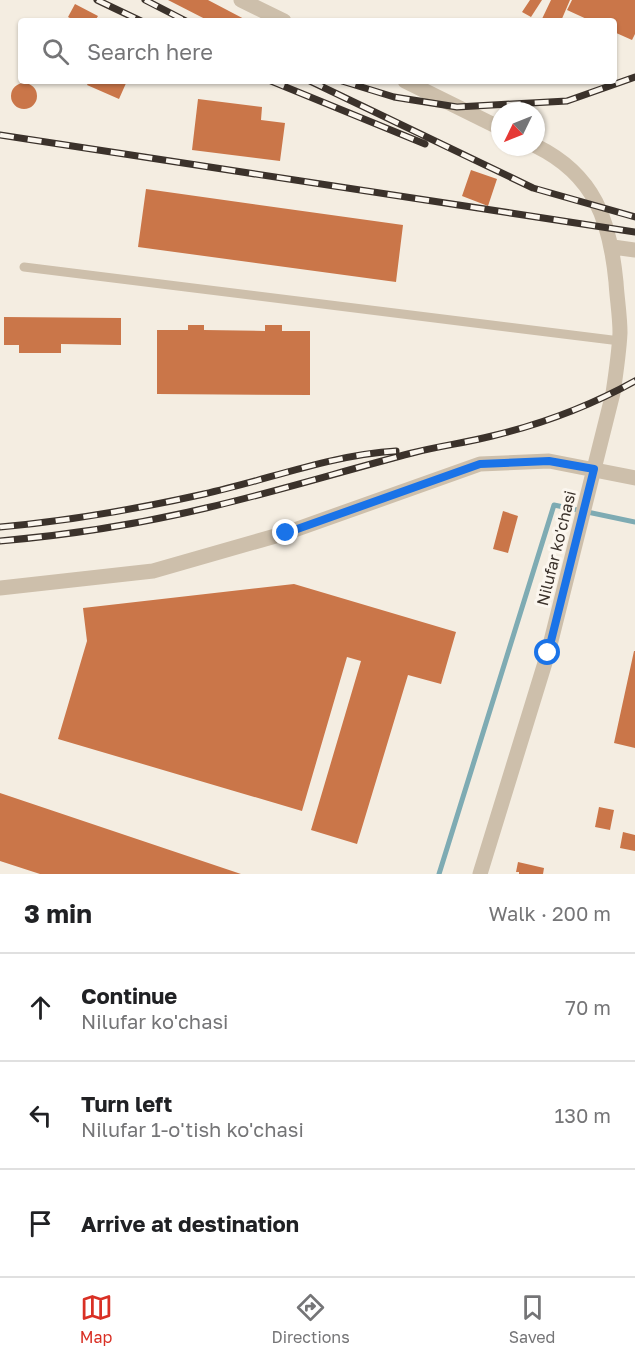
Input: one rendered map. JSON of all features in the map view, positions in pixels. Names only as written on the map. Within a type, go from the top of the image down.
[{"type":"street","points":[[241,0],[278,18]]},
{"type":"street","points":[[411,84],[491,124]]},
{"type":"street","name":"Nilufar ko'chasi","points":[[480,874],[548,653],[613,393],[620,342],[613,248],[599,208],[575,172],[545,151]]},
{"type":"street","points":[[613,248],[635,250]]},
{"type":"street","points":[[0,588],[153,571],[286,533],[480,464],[549,461],[635,478]]},
{"type":"lane","points":[[24,267],[620,342]]},
{"type":"building","points":[[168,0],[208,0],[242,18],[203,18]]},
{"type":"building","points":[[530,0],[542,0],[531,17],[522,12]]},
{"type":"building","points":[[551,0],[570,0],[562,18],[542,18]]},
{"type":"building","points":[[572,0],[635,0],[635,34],[632,40],[617,33],[617,18],[584,18],[567,10]]},
{"type":"building","points":[[75,4],[98,16],[97,18],[68,17]]},
{"type":"building","points":[[19,84],[29,84],[36,91],[36,101],[29,108],[19,108],[12,101],[12,91]]},
{"type":"building","points":[[88,84],[126,84],[119,99]]},
{"type":"building","points":[[198,99],[262,107],[261,120],[285,123],[280,161],[192,150]]},
{"type":"building","points":[[471,170],[497,179],[488,206],[462,196]]},
{"type":"building","points":[[146,189],[403,225],[396,282],[138,247]]},
{"type":"building","points":[[4,317],[121,318],[121,345],[61,344],[61,353],[19,353],[19,345],[4,345]]},
{"type":"building","points":[[188,325],[204,325],[204,330],[265,331],[265,325],[282,325],[282,331],[310,331],[310,395],[157,394],[157,330],[188,330]]},
{"type":"building","points":[[503,511],[518,516],[508,553],[493,549]]},
{"type":"building","points":[[294,584],[456,632],[441,684],[408,675],[357,844],[311,830],[361,661],[347,657],[302,811],[58,739],[87,641],[83,608]]},
{"type":"building","points":[[635,651],[635,748],[614,743]]},
{"type":"building","points":[[0,793],[241,874],[40,874],[0,861]]},
{"type":"building","points":[[599,807],[614,810],[610,830],[595,827]]},
{"type":"building","points":[[623,832],[635,835],[635,851],[620,848]]},
{"type":"building","points":[[518,862],[544,868],[543,874],[519,874],[516,872]]},
{"type":"waterway","points":[[439,874],[554,505],[635,522]]},
{"type":"railway","points":[[97,0],[135,18]]},
{"type":"railway","points":[[145,0],[180,18]]},
{"type":"railway","points":[[617,83],[635,77]]},
{"type":"railway","points":[[278,84],[425,144]]},
{"type":"railway","points":[[316,84],[533,188],[635,217]]},
{"type":"railway","points":[[352,84],[394,97],[457,107],[567,101],[615,84]]},
{"type":"railway","points":[[0,135],[635,232]]},
{"type":"railway","points":[[0,541],[130,524],[232,502],[412,453],[529,426],[583,406],[635,381]]},
{"type":"railway","points":[[0,527],[77,518],[153,505],[347,457],[396,451]]},
{"type":"route","points":[[286,533],[480,464],[549,461],[594,469],[548,653]]}]
